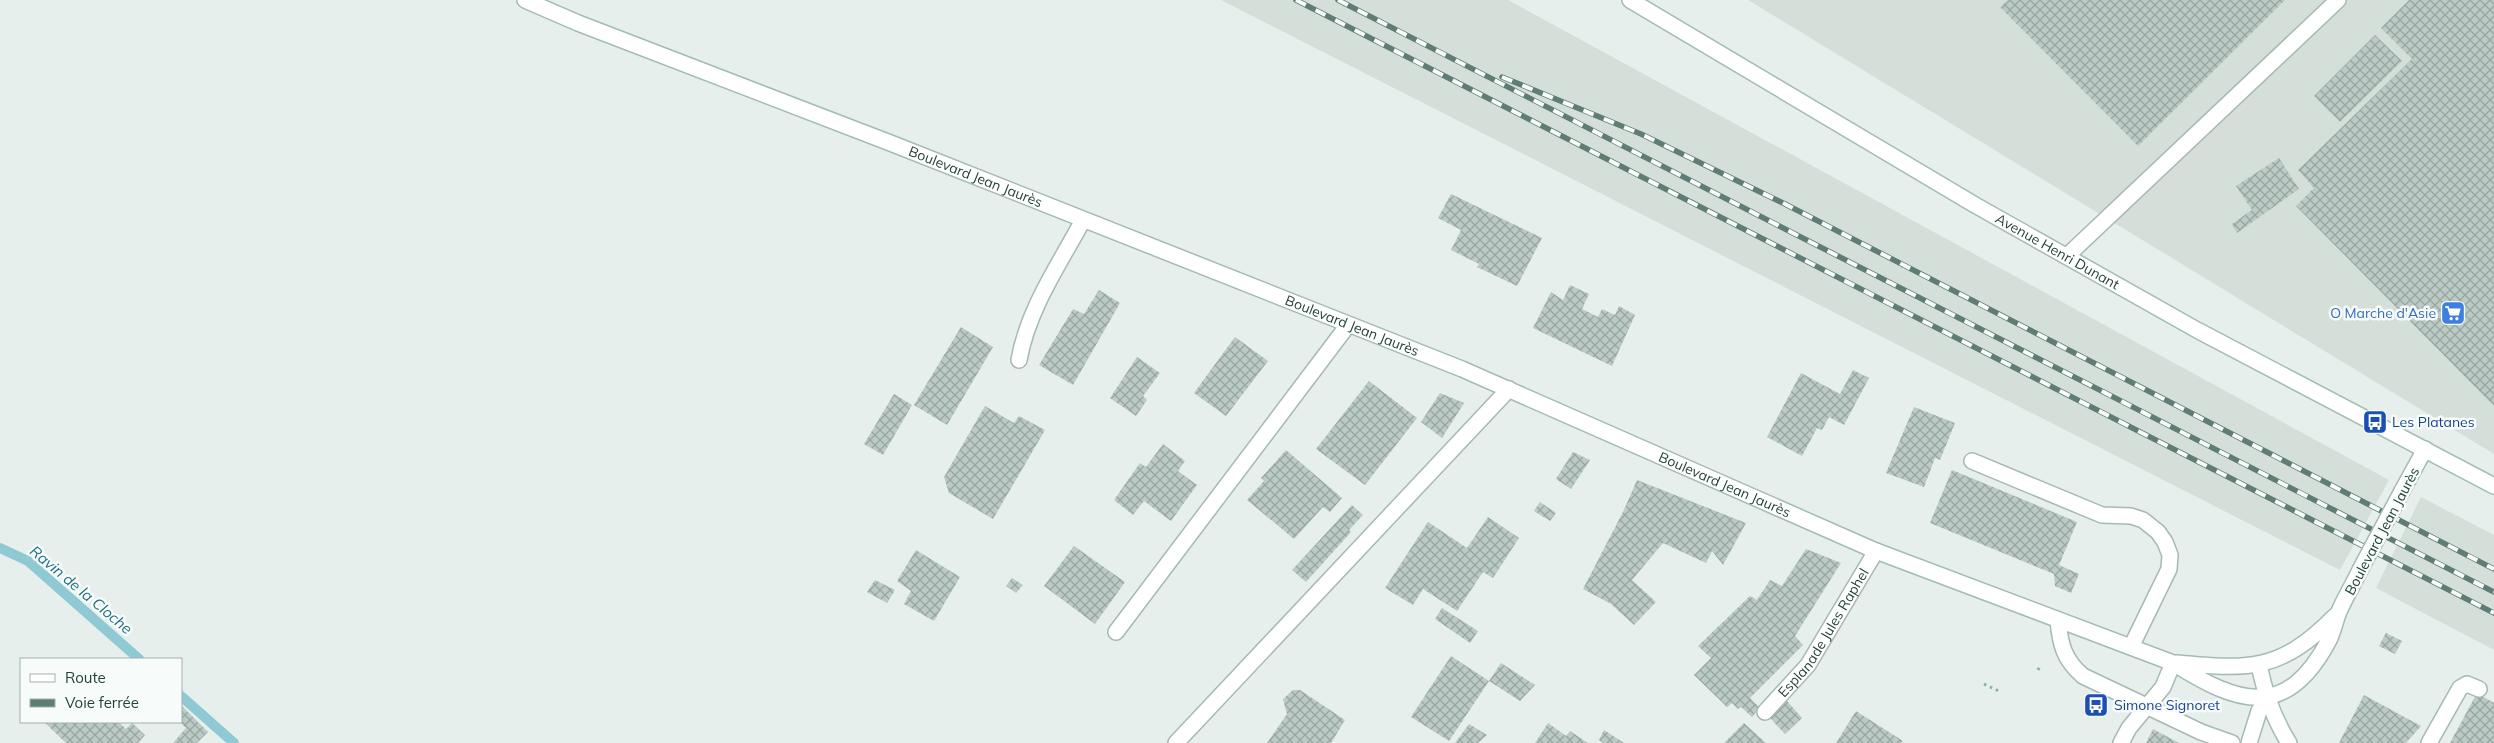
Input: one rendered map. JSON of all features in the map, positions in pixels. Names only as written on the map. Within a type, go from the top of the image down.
[{"type":"street","name":"Boulevard Jean Jaurès","points":[[525,0],[578,23],[893,144],[1509,389],[1876,550],[2173,663],[2196,678],[2227,692],[2251,698],[2266,699],[2283,693],[2296,684],[2309,671],[2330,638],[2338,613],[2425,449]]},
{"type":"street","name":"Avenue Henri Dunant","points":[[1630,0],[1959,195],[2197,330],[2494,486]]},
{"type":"street","points":[[2067,256],[2338,0]]},
{"type":"street","points":[[1020,360],[1023,337],[1030,317],[1083,220]]},
{"type":"street","points":[[1116,632],[1348,325]]},
{"type":"street","points":[[1176,743],[1509,389]]},
{"type":"street","points":[[1972,461],[2102,515],[2131,516],[2143,520],[2158,532],[2165,542],[2170,556],[2169,568],[2131,647]]},
{"type":"street","name":"Esplanade Jules Raphel","points":[[1765,712],[1808,665],[1876,550]]},
{"type":"street","name":"Boulevard Jean Jaurès","points":[[2173,663],[2226,668],[2259,665],[2299,648],[2338,613]]},
{"type":"street","points":[[2058,620],[2060,643],[2072,667],[2083,676],[2201,732],[2232,743]]},
{"type":"street","points":[[2121,743],[2129,728],[2162,688],[2173,663]]},
{"type":"street","points":[[2259,665],[2266,699],[2273,717],[2289,743]]},
{"type":"street","points":[[2429,743],[2460,688],[2467,684],[2479,689]]},
{"type":"street","points":[[2249,743],[2259,711],[2266,699]]},
{"type":"path","points":[[2038,670],[2040,666]]},
{"type":"path","points":[[1984,684],[1999,691]]},
{"type":"shaded area","points":[[1221,0],[1508,0],[2389,480],[2340,570]]},
{"type":"shaded area","points":[[1748,0],[2494,0],[2494,454]]},
{"type":"shaded area","points":[[2421,497],[2494,535],[2494,650],[2376,588]]},
{"type":"building","points":[[2008,0],[2285,0],[2138,146],[2000,7]]},
{"type":"building","points":[[2409,0],[2494,0],[2494,406],[2296,206],[2314,188],[2298,170],[2412,59],[2381,28]]},
{"type":"building","points":[[2375,35],[2402,61],[2340,122],[2314,96]]},
{"type":"building","points":[[2279,158],[2299,189],[2237,233],[2232,224],[2252,210],[2236,186]]},
{"type":"building","points":[[1451,194],[1542,238],[1517,286],[1477,267],[1479,264],[1451,250],[1461,230],[1438,218]]},
{"type":"building","points":[[1570,285],[1589,294],[1582,309],[1598,317],[1602,309],[1615,315],[1619,306],[1635,315],[1612,366],[1533,328],[1551,292],[1563,300]]},
{"type":"building","points":[[1099,290],[1120,303],[1073,385],[1039,365],[1073,309],[1084,314]]},
{"type":"building","points":[[961,327],[993,347],[947,425],[914,405]]},
{"type":"building","points":[[1235,337],[1268,361],[1226,416],[1194,393]]},
{"type":"building","points":[[1137,357],[1160,373],[1143,396],[1147,400],[1136,416],[1110,398]]},
{"type":"building","points":[[1853,370],[1869,378],[1844,425],[1829,417],[1822,430],[1817,428],[1802,456],[1767,437],[1801,373],[1840,394]]},
{"type":"building","points":[[1369,381],[1417,418],[1365,485],[1316,449]]},
{"type":"building","points":[[1440,393],[1464,403],[1442,438],[1421,422]]},
{"type":"building","points":[[894,394],[912,405],[883,455],[864,444]]},
{"type":"building","points":[[985,406],[1014,423],[1019,416],[1045,430],[993,519],[949,493],[944,477]]},
{"type":"building","points":[[1914,407],[1955,423],[1940,460],[1935,458],[1924,487],[1886,473]]},
{"type":"building","points":[[1163,444],[1185,461],[1178,471],[1197,485],[1171,521],[1144,501],[1133,515],[1114,500],[1140,463],[1146,467]]},
{"type":"building","points":[[1286,450],[1342,498],[1330,512],[1323,507],[1294,539],[1247,500],[1264,481],[1261,478]]},
{"type":"building","points":[[1573,452],[1590,460],[1571,489],[1556,479]]},
{"type":"building","points":[[1952,470],[2077,522],[2059,565],[2079,574],[2071,593],[2055,586],[2054,574],[1930,523]]},
{"type":"building","points":[[1637,480],[1746,523],[1723,565],[1712,551],[1706,563],[1663,543],[1632,580],[1656,602],[1634,625],[1611,604],[1583,589],[1623,512]]},
{"type":"building","points":[[1540,502],[1556,513],[1550,521],[1534,511]]},
{"type":"building","points":[[1352,505],[1363,515],[1349,530],[1351,532],[1306,582],[1292,570]]},
{"type":"building","points":[[1488,517],[1519,538],[1493,578],[1483,572],[1457,611],[1423,589],[1413,605],[1385,588],[1428,522],[1467,548]]},
{"type":"building","points":[[1074,546],[1125,582],[1095,624],[1044,586]]},
{"type":"building","points":[[1806,549],[1841,563],[1795,636],[1803,645],[1750,698],[1760,708],[1752,717],[1741,707],[1738,709],[1732,703],[1727,707],[1694,675],[1711,658],[1698,646],[1750,596],[1757,600],[1770,580],[1782,586]]},
{"type":"building","points":[[916,550],[960,577],[934,621],[904,604],[911,591],[897,581]]},
{"type":"building","points":[[1012,578],[1023,585],[1016,593],[1006,586]]},
{"type":"building","points":[[875,580],[895,590],[887,603],[867,592]]},
{"type":"building","points":[[1442,608],[1478,631],[1470,643],[1435,619]]},
{"type":"building","points":[[2386,633],[2402,641],[2395,654],[2379,646]]},
{"type":"building","points":[[1451,656],[1489,681],[1449,741],[1411,717]]},
{"type":"building","points":[[1501,663],[1535,685],[1520,701],[1489,681]]},
{"type":"building","points":[[1293,690],[1300,690],[1345,720],[1331,743],[1267,743],[1287,714],[1283,699]]},
{"type":"building","points":[[2477,693],[2494,703],[2494,743],[2450,743]]},
{"type":"building","points":[[2364,695],[2421,726],[2406,743],[2339,743]]},
{"type":"building","points":[[2089,697],[2107,707],[2103,715],[2085,705]]},
{"type":"building","points":[[1787,701],[1802,718],[1785,734],[1770,718]]},
{"type":"building","points":[[182,706],[208,732],[197,743],[173,743],[186,728],[181,723]]},
{"type":"building","points":[[1856,711],[1903,741],[1901,743],[1836,743]]},
{"type":"building","points":[[45,723],[120,723],[126,729],[132,723],[145,735],[138,743],[66,743]]},
{"type":"building","points":[[1548,723],[1566,736],[1570,731],[1588,743],[1535,743]]},
{"type":"building","points":[[1744,723],[1766,743],[1724,743]]},
{"type":"building","points":[[1469,724],[1487,735],[1478,743],[1455,743]]},
{"type":"building","points":[[2153,729],[2179,743],[2146,743]]},
{"type":"building","points":[[1604,730],[1624,743],[1603,743],[1599,740]]},
{"type":"waterway","name":"Ravin de la Cloche","points":[[0,548],[28,561],[138,658]]},
{"type":"waterway","name":"Ravin de la Cloche","points":[[182,697],[234,743]]},
{"type":"railway","points":[[1296,0],[2494,613]]},
{"type":"railway","points":[[1338,0],[2494,592]]},
{"type":"railway","points":[[1502,77],[1641,134],[1785,204],[2494,569]]},
{"type":"place","name":"O Marche d'Asie","points":[[2453,313]]},
{"type":"place","name":"Les Platanes","points":[[2375,422]]},
{"type":"place","name":"Simone Signoret","points":[[2096,705]]}]
